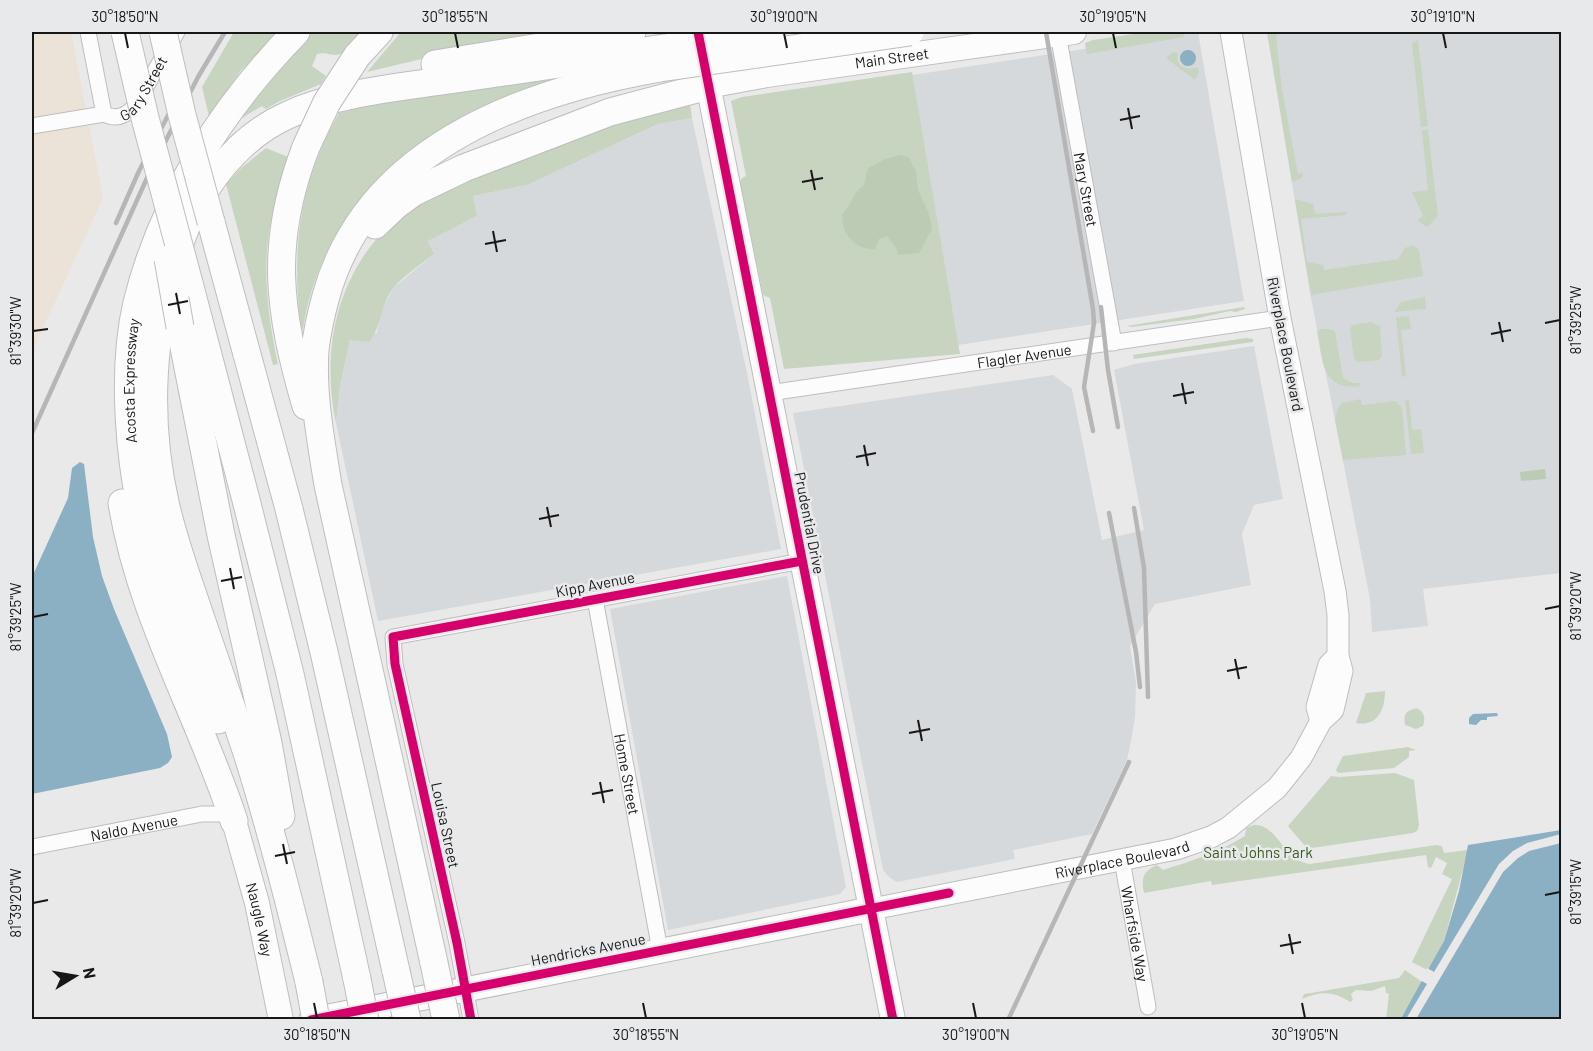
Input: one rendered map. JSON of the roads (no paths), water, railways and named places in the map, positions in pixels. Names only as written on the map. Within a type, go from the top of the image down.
[{"type":"highway","points":[[125,32],[145,118],[290,674],[365,1020]]},
{"type":"highway","points":[[163,32],[182,115],[289,510],[322,641],[407,1020]]},
{"type":"highway","name":"Acosta Expressway","points":[[287,894],[257,814],[164,586],[147,534],[136,482],[130,423],[130,368],[137,305],[156,245],[187,176],[241,95],[296,32]]},
{"type":"highway","points":[[379,32],[357,56],[327,102],[306,147],[296,175],[286,216],[282,251],[282,290],[290,351],[328,485],[446,1020]]},
{"type":"highway","points":[[309,982],[251,766],[169,521],[158,464],[153,382],[158,330],[180,240],[194,208],[211,181],[238,150],[287,115],[341,90],[407,70],[632,32]]},
{"type":"highway","points":[[328,485],[315,380],[315,349],[324,304],[340,258],[364,216],[405,171],[429,152],[485,121],[543,98],[600,81],[658,59],[780,32]]},
{"type":"highway","points":[[287,115],[317,105],[388,89],[910,32]]},
{"type":"highway","points":[[324,304],[343,266],[368,233],[395,206],[424,187],[475,163],[595,118],[639,103],[708,86]]},
{"type":"highway","points":[[145,118],[180,327],[225,552],[268,742],[316,1020]]},
{"type":"highway","points":[[137,305],[122,372],[118,417],[118,471],[126,527],[146,597],[211,757],[234,821]]},
{"type":"main road","name":"Prudential Drive","points":[[698,32],[893,1020]]},
{"type":"main road","points":[[736,32],[735,47],[740,60],[749,69],[767,75]]},
{"type":"main road","points":[[884,32],[888,58]]},
{"type":"main road","name":"Main Street","points":[[708,86],[767,75],[1062,32]]},
{"type":"main road","name":"Riverplace Boulevard","points":[[872,909],[1176,849],[1217,834],[1238,821],[1266,798],[1287,776],[1306,750],[1321,721],[1333,710],[1342,671],[1338,656],[1338,615],[1335,591],[1280,318],[1231,32]]},
{"type":"main road","name":"Naugle Way","points":[[234,821],[259,910],[281,1020]]},
{"type":"main road","name":"Hendricks Avenue","points":[[311,1020],[872,909]]},
{"type":"street","name":"Gary Street","points":[[88,32],[104,114],[111,117],[119,117],[128,113],[135,106],[177,32]]},
{"type":"street","name":"Mary Street","points":[[1062,32],[1114,343]]},
{"type":"street","points":[[32,126],[104,114]]},
{"type":"street","name":"Flagler Avenue","points":[[769,393],[1280,318]]},
{"type":"street","name":"Kipp Avenue","points":[[393,637],[802,561]]},
{"type":"street","name":"Home Street","points":[[595,599],[660,950]]},
{"type":"street","name":"Louisa Street","points":[[393,637],[395,664],[471,1020]]},
{"type":"street","name":"Naldo Avenue","points":[[32,848],[197,814],[222,814],[234,821]]},
{"type":"street","name":"Wharfside Way","points":[[1122,860],[1148,1007]]},
{"type":"water","points":[[1188,50],[1196,58],[1188,66],[1180,58]]},
{"type":"water","points":[[80,462],[84,464],[93,537],[102,576],[167,734],[172,757],[160,768],[32,794],[32,577],[68,498],[72,468]]},
{"type":"water","points":[[1497,713],[1498,716],[1487,717],[1487,720],[1481,720],[1476,725],[1469,724],[1469,718],[1473,714]]},
{"type":"water","points":[[1561,830],[1561,1019],[1400,1020],[1444,941],[1459,891],[1468,845]]},
{"type":"railway","points":[[32,433],[147,178],[198,77],[225,32]]},
{"type":"railway","points":[[1046,32],[1093,309],[1094,323],[1084,387],[1093,431]]},
{"type":"railway","points":[[116,223],[139,171],[175,102]]},
{"type":"railway","points":[[1101,307],[1108,370],[1118,427]]},
{"type":"railway","points":[[1134,508],[1144,568],[1148,697]]},
{"type":"railway","points":[[1109,513],[1136,652],[1140,687]]},
{"type":"railway","points":[[1008,1020],[1129,762]]},
{"type":"park label","name":"Saint Johns Park","points":[[1258,852]]}]
